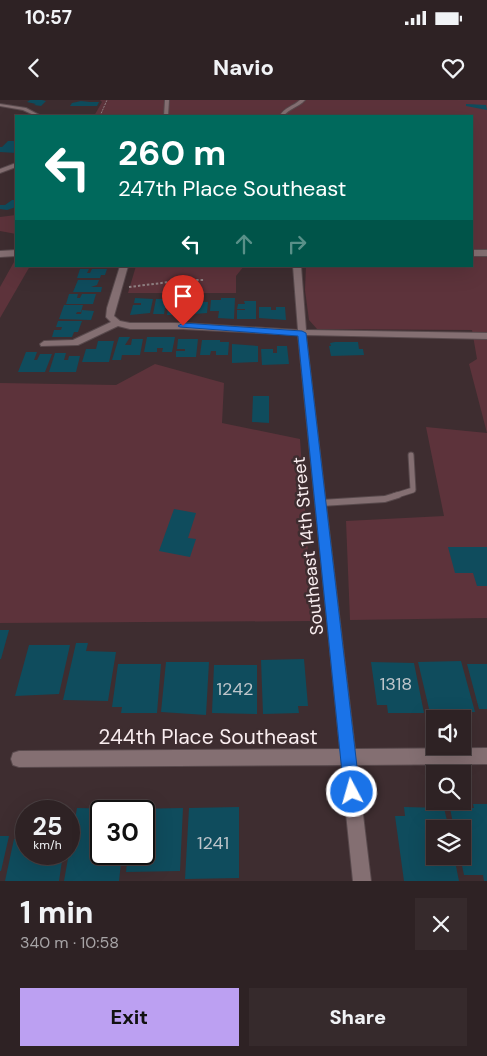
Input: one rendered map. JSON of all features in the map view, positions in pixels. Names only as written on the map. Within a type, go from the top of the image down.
[{"type":"street","points":[[166,115],[167,100]]},
{"type":"street","points":[[282,115],[284,112],[297,106],[303,100]]},
{"type":"street","points":[[0,105],[24,109],[37,115]]},
{"type":"street","points":[[0,171],[15,165]]},
{"type":"street","points":[[0,254],[15,253]]},
{"type":"street","points":[[473,253],[487,253]]},
{"type":"street","points":[[124,267],[110,316],[117,323],[130,326],[487,336]]},
{"type":"street","name":"Southeast 14th Street","points":[[297,267],[302,332],[362,881]]},
{"type":"street","points":[[44,344],[75,343],[117,323]]},
{"type":"street","name":"244th Place Southeast","points":[[19,759],[487,756]]},
{"type":"lane","points":[[321,503],[385,499],[412,490],[411,455]]},
{"type":"path","points":[[100,115],[107,100]]},
{"type":"path","points":[[117,288],[150,286],[180,279],[205,280]]},
{"type":"shaded area","points":[[100,100],[487,100],[487,433],[469,364],[477,359],[472,330],[317,329],[309,320],[305,290],[306,267],[473,267],[473,115],[95,115],[102,102]]},
{"type":"shaded area","points":[[15,215],[15,234],[0,231],[0,217]]},
{"type":"shaded area","points":[[14,262],[15,267],[29,267],[0,318],[0,287]]},
{"type":"shaded area","points":[[136,267],[243,267],[236,276],[236,293],[128,293]]},
{"type":"shaded area","points":[[155,364],[224,383],[222,423],[300,439],[313,621],[0,623],[0,383],[116,385]]},
{"type":"shaded area","points":[[426,427],[487,433],[487,618],[350,620],[346,521],[444,516]]},
{"type":"building","points":[[30,100],[46,101],[41,106],[27,102]]},
{"type":"building","points":[[81,101],[99,102],[97,106],[70,106],[72,103]]},
{"type":"building","points":[[466,104],[486,105],[487,110],[466,106]]},
{"type":"building","points":[[8,141],[15,141],[15,153],[0,152],[0,147]]},
{"type":"building","points":[[15,200],[15,207],[7,210],[0,209],[0,205],[5,205]]},
{"type":"building","points":[[80,269],[89,269],[87,273],[90,273],[92,269],[107,269],[105,275],[101,275],[100,278],[77,278]]},
{"type":"building","points":[[78,280],[99,280],[97,285],[91,287],[102,287],[101,292],[73,292]]},
{"type":"building","points":[[69,294],[78,294],[77,298],[80,298],[82,294],[96,294],[93,304],[66,304]]},
{"type":"building","points":[[135,298],[153,299],[150,313],[130,315],[133,305],[141,305],[141,303],[134,303]]},
{"type":"building","points":[[221,298],[235,298],[234,319],[218,318],[219,311],[210,311],[211,300],[221,300]]},
{"type":"building","points":[[156,299],[180,299],[177,315],[167,315],[168,308],[165,308],[164,314],[153,314]]},
{"type":"building","points":[[244,301],[256,301],[256,319],[237,319],[237,310],[245,310],[237,309],[238,304],[245,304]]},
{"type":"building","points":[[182,302],[191,302],[191,306],[196,306],[196,302],[208,302],[207,313],[180,315]]},
{"type":"building","points":[[64,305],[83,305],[81,312],[76,314],[81,314],[82,310],[94,311],[91,320],[59,319]]},
{"type":"building","points":[[259,307],[271,307],[271,310],[276,310],[276,307],[285,307],[286,320],[259,318]]},
{"type":"building","points":[[58,321],[82,321],[78,332],[74,332],[72,337],[52,337],[54,330],[61,330],[62,327],[56,327]]},
{"type":"building","points":[[119,337],[130,337],[125,345],[131,345],[132,339],[143,339],[140,355],[122,355],[121,360],[112,360]]},
{"type":"building","points":[[147,337],[175,337],[172,352],[162,352],[163,348],[157,348],[157,352],[144,352]]},
{"type":"building","points":[[178,339],[198,339],[196,357],[176,357],[176,351],[185,351],[185,349],[177,349]]},
{"type":"building","points":[[202,340],[229,342],[228,355],[216,355],[216,351],[211,351],[210,355],[200,355]]},
{"type":"building","points":[[98,341],[114,341],[109,362],[82,362],[86,349],[96,349]]},
{"type":"building","points":[[358,342],[359,349],[363,349],[364,355],[331,356],[329,346],[331,346],[330,343]]},
{"type":"building","points":[[232,344],[258,346],[258,362],[232,363]]},
{"type":"building","points":[[277,346],[287,346],[289,364],[262,365],[261,349],[273,349],[273,353],[277,353]]},
{"type":"building","points":[[26,352],[37,352],[34,360],[37,360],[40,354],[52,354],[45,372],[18,372]]},
{"type":"building","points":[[55,353],[66,353],[64,360],[68,360],[69,356],[80,356],[76,372],[49,372]]},
{"type":"building","points":[[253,396],[269,396],[269,423],[252,422]]},
{"type":"building","points":[[174,509],[196,513],[188,538],[196,539],[190,557],[159,551]]},
{"type":"building","points":[[448,547],[487,547],[487,586],[477,586],[473,573],[455,573]]},
{"type":"building","points":[[0,630],[9,630],[1,659],[0,659]]},
{"type":"building","points":[[76,643],[88,643],[86,651],[116,652],[108,701],[63,700]]},
{"type":"building","points":[[29,645],[70,645],[59,694],[15,696]]},
{"type":"building","points":[[304,659],[308,706],[298,706],[299,713],[263,714],[261,660]]},
{"type":"building","points":[[461,661],[475,712],[471,712],[471,710],[429,710],[418,662]]},
{"type":"building","points":[[166,662],[209,662],[206,715],[161,712]]},
{"type":"building","points":[[371,662],[414,663],[424,713],[388,713],[387,705],[377,705]]},
{"type":"building","points":[[118,664],[161,664],[157,713],[121,713],[122,707],[112,707]]},
{"type":"building","points":[[467,664],[487,664],[487,709],[479,709]]},
{"type":"building","points":[[214,665],[257,665],[257,714],[212,713]]},
{"type":"building","points":[[473,804],[487,804],[487,881],[484,881],[483,875],[464,875],[462,865],[471,865],[471,820],[452,820],[450,810],[471,810],[471,808],[474,808]]},
{"type":"building","points":[[239,807],[239,878],[185,879],[189,808]]},
{"type":"building","points":[[404,807],[444,810],[447,820],[426,820],[426,865],[456,865],[459,881],[404,881],[395,816],[405,816]]},
{"type":"building","points":[[80,808],[90,808],[90,865],[121,865],[119,881],[64,881],[67,865],[80,865]]},
{"type":"building","points":[[183,808],[180,871],[126,872],[127,865],[155,865],[155,809]]},
{"type":"building","points":[[0,836],[9,836],[1,871],[0,871]]},
{"type":"building","points":[[14,839],[15,865],[61,865],[59,881],[5,881]]},
{"type":"route","points":[[183,326],[302,333],[352,792]]}]
